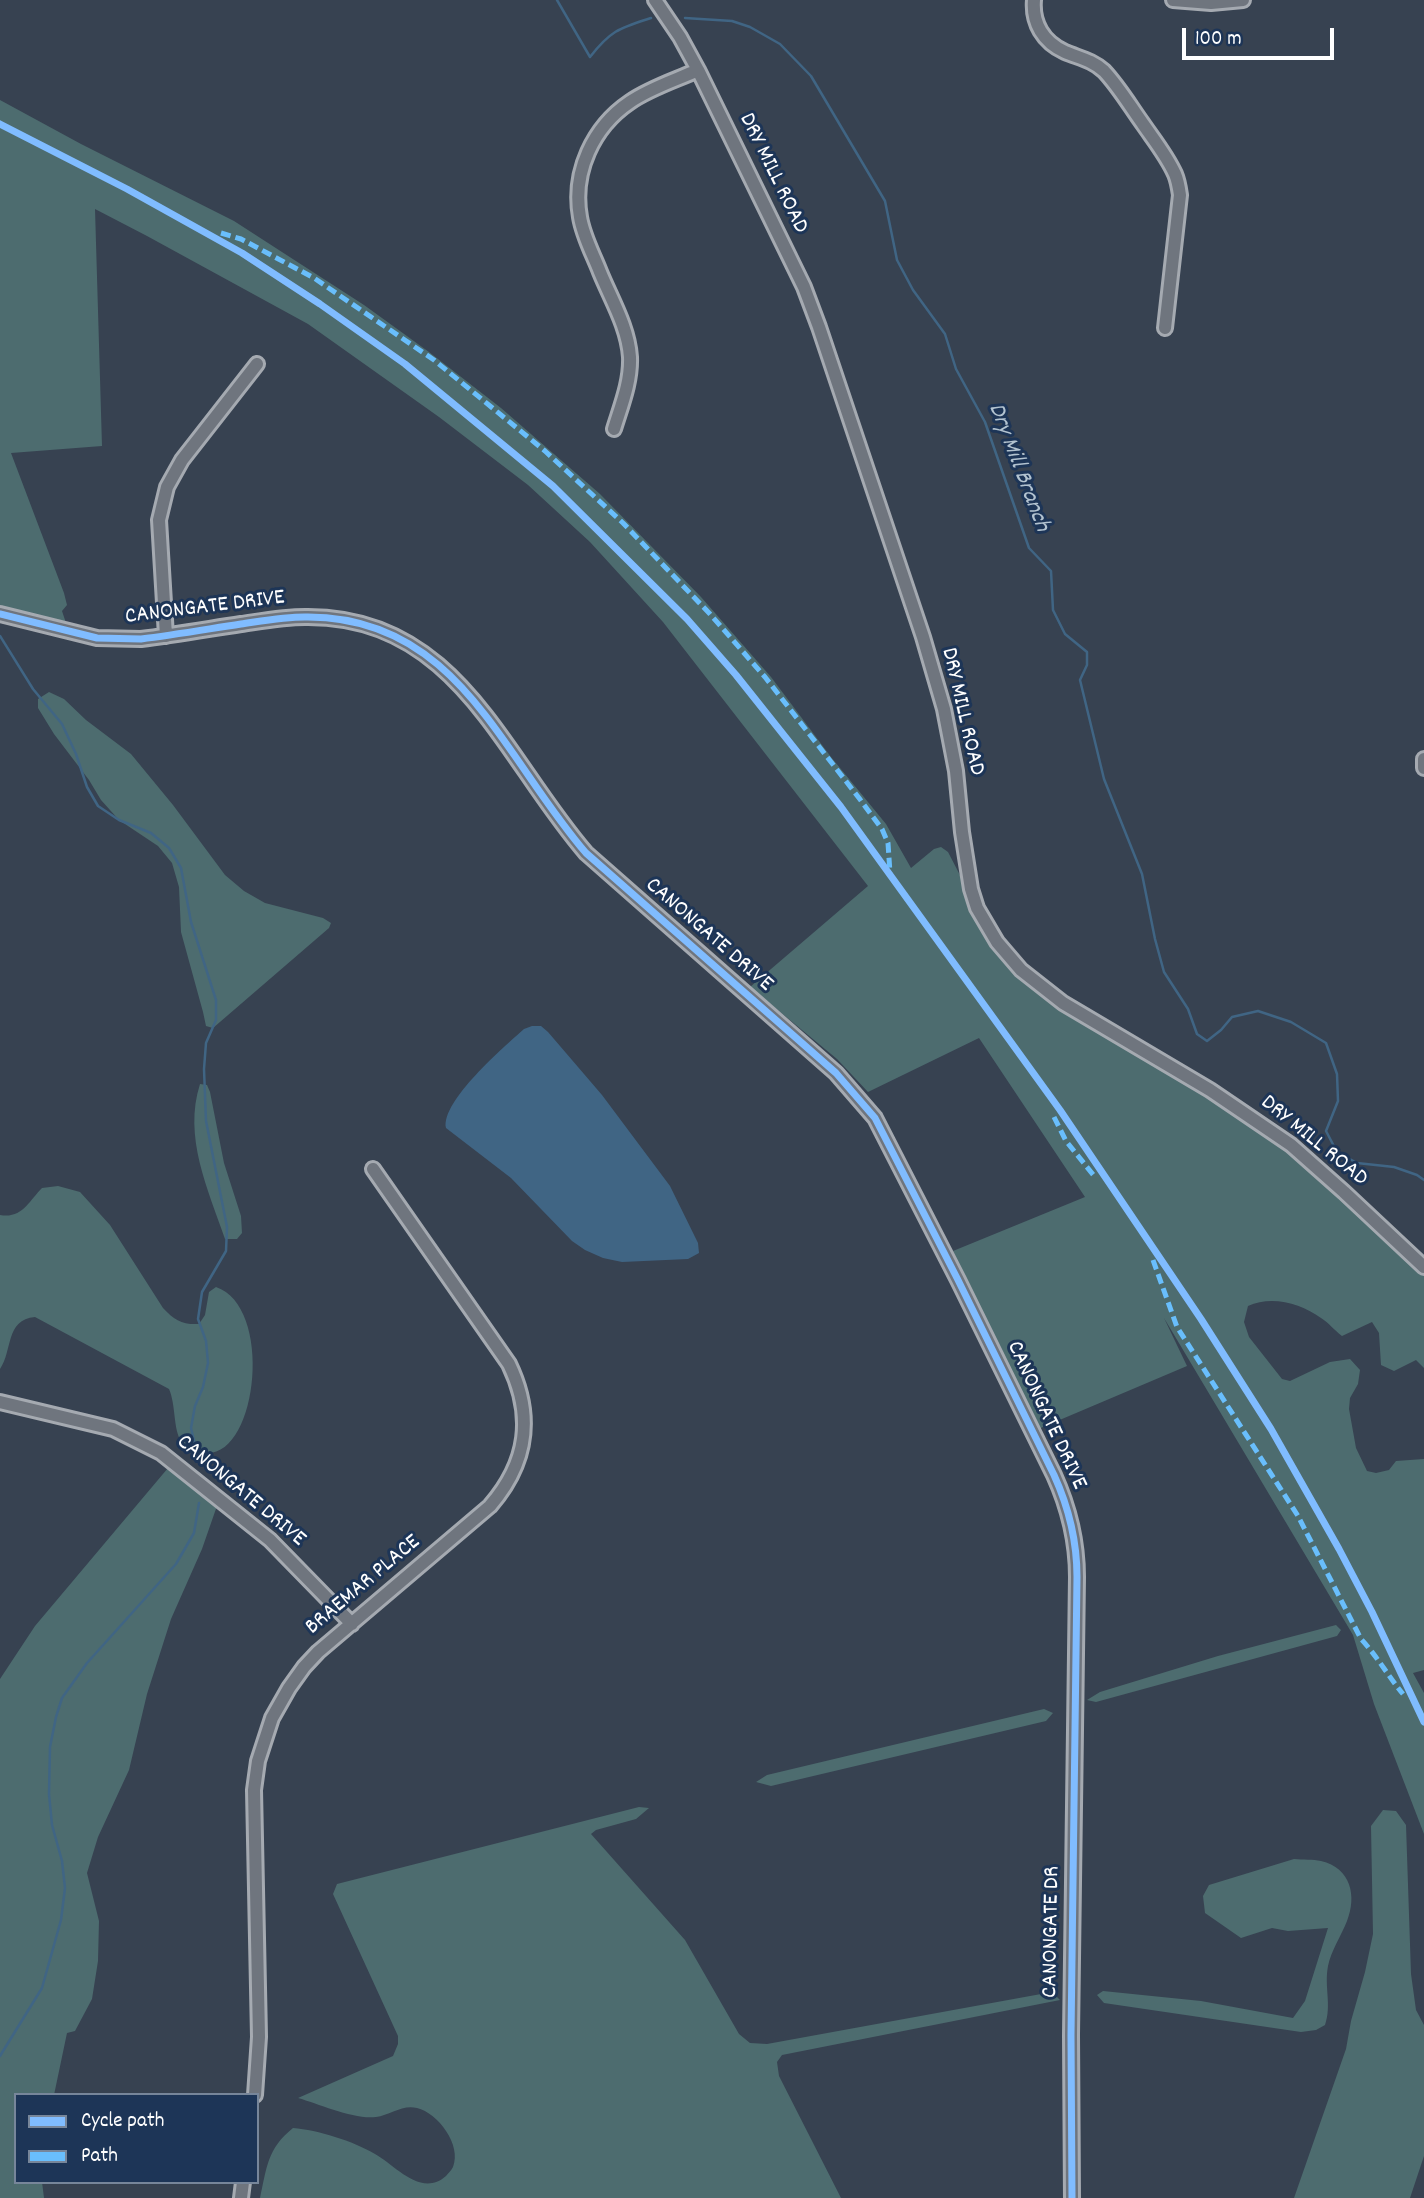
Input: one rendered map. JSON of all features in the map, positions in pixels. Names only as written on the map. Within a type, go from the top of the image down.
[{"type":"street","name":"DRY MILL ROAD","points":[[655,0],[680,37],[698,71],[804,286],[819,327],[923,637],[944,709],[956,771],[971,889],[977,908],[997,942],[1021,970],[1063,1003],[1210,1090],[1291,1145],[1424,1268]]},
{"type":"street","points":[[1034,0],[1033,13],[1038,28],[1049,41],[1063,51],[1100,68],[1115,83],[1177,177],[1180,195],[1165,328]]},
{"type":"street","points":[[1173,0],[1211,3],[1243,0]]},
{"type":"street","points":[[614,429],[630,373],[630,355],[621,321],[584,234],[580,217],[579,182],[583,165],[597,135],[619,110],[633,100],[698,71]]},
{"type":"street","points":[[166,636],[159,529],[167,487],[182,460],[257,365]]},
{"type":"street","name":"CANONGATE DRIVE","points":[[0,614],[97,638],[141,639],[276,619],[321,617],[369,626],[392,635],[418,648],[464,688],[557,818],[586,853],[836,1073],[875,1118],[1063,1495],[1073,1531],[1077,1562],[1077,1667]]},
{"type":"street","points":[[1424,759],[1424,768]]},
{"type":"street","name":"BRAEMAR PLACE","points":[[255,2093],[259,2037],[254,1805],[258,1761],[272,1718],[289,1688],[318,1652],[490,1506],[517,1464],[524,1431],[521,1395],[509,1364],[373,1169]]},
{"type":"street","name":"CANONGATE DRIVE","points":[[0,1402],[113,1429],[161,1453],[271,1540],[352,1624]]},
{"type":"street","name":"CANONGATE DR","points":[[1072,2198],[1071,2035],[1077,1667]]},
{"type":"green space","points":[[0,100],[234,221],[364,305],[501,408],[600,494],[701,597],[771,677],[886,824],[911,868],[934,849],[941,847],[948,852],[977,908],[1021,970],[1291,1145],[1424,1267],[1424,1368],[1416,1360],[1394,1371],[1381,1365],[1379,1333],[1372,1322],[1342,1336],[1327,1322],[1304,1308],[1286,1302],[1266,1301],[1248,1306],[1244,1322],[1249,1337],[1282,1379],[1290,1381],[1330,1362],[1350,1359],[1360,1370],[1349,1409],[1356,1448],[1367,1471],[1376,1473],[1389,1470],[1396,1461],[1424,1459],[1424,1670],[1413,1673],[1424,1693],[1424,1834],[1374,1704],[1353,1635],[1164,1318],[1187,1366],[1036,1430],[953,1251],[1085,1197],[979,1038],[868,1092],[837,1059],[750,987],[868,886],[663,622],[590,542],[528,485],[439,417],[308,324],[95,209],[102,446],[11,453],[64,593],[67,605],[62,611],[66,623],[0,608]]},
{"type":"green space","points":[[49,692],[64,699],[86,720],[131,754],[225,875],[244,891],[265,903],[323,918],[331,923],[329,928],[213,1028],[206,1026],[181,932],[179,887],[172,863],[158,846],[119,820],[101,800],[38,708],[38,699]]},
{"type":"green space","points":[[200,1084],[207,1085],[210,1092],[224,1163],[241,1216],[242,1233],[237,1239],[225,1239],[200,1163],[194,1124]]},
{"type":"green space","points":[[58,1186],[80,1192],[110,1225],[163,1308],[175,1319],[183,1323],[199,1324],[205,1315],[209,1292],[216,1287],[235,1301],[247,1324],[252,1352],[252,1383],[246,1413],[235,1436],[219,1451],[199,1452],[182,1443],[178,1436],[169,1389],[35,1317],[25,1319],[14,1330],[0,1369],[0,1215],[8,1216],[20,1212],[42,1188]]},
{"type":"green space","points":[[168,1468],[218,1503],[202,1549],[171,1619],[147,1694],[129,1770],[98,1837],[87,1873],[99,1921],[98,1961],[92,1999],[75,2031],[67,2033],[54,2093],[14,2093],[14,2184],[42,2184],[44,2198],[0,2198],[0,1679],[35,1626]]},
{"type":"green space","points":[[1336,1625],[1341,1630],[1337,1636],[1096,1702],[1087,1700],[1100,1692],[1218,1656]]},
{"type":"green space","points":[[1044,1709],[1053,1713],[1046,1721],[771,1786],[756,1782],[767,1775]]},
{"type":"green space","points":[[639,1807],[649,1808],[636,1819],[596,1830],[591,1834],[685,1940],[739,2034],[750,2043],[767,2044],[1052,1992],[1060,2000],[782,2055],[777,2062],[779,2076],[841,2198],[260,2198],[273,2151],[293,2128],[324,2134],[356,2145],[418,2182],[437,2182],[453,2167],[455,2158],[451,2140],[440,2123],[425,2111],[407,2107],[381,2116],[367,2117],[348,2114],[298,2098],[393,2056],[398,2044],[398,2036],[333,1894],[337,1884]]},
{"type":"green space","points":[[1383,1810],[1396,1811],[1406,1825],[1411,1974],[1416,2010],[1424,2025],[1424,2156],[1410,2198],[1294,2198],[1346,2049],[1365,1972],[1373,1934],[1371,1826]]},
{"type":"green space","points":[[1294,1859],[1318,1860],[1331,1865],[1345,1876],[1351,1893],[1350,1912],[1328,1966],[1328,2010],[1325,2025],[1316,2030],[1301,2032],[1104,2003],[1097,1995],[1103,1991],[1201,2001],[1293,2018],[1305,2001],[1328,1928],[1288,1931],[1272,1928],[1241,1938],[1205,1913],[1203,1896],[1209,1885]]},
{"type":"water","points":[[541,1026],[548,1032],[602,1095],[670,1186],[698,1243],[699,1253],[688,1259],[622,1262],[585,1250],[572,1241],[511,1178],[446,1128],[447,1117],[463,1090],[503,1048],[524,1029]]},
{"type":"waterway","name":"Dry Mill Branch","points":[[557,0],[590,57],[617,31],[651,18]]},
{"type":"waterway","name":"Dry Mill Branch","points":[[685,18],[732,21],[750,27],[780,44],[811,76],[885,201],[897,260],[913,290],[945,334],[956,369],[985,422],[1029,548],[1051,571],[1053,610],[1065,634],[1087,652],[1087,665],[1080,680],[1104,779],[1142,874],[1164,972],[1188,1009],[1197,1034],[1207,1041],[1232,1017],[1258,1011],[1291,1022],[1326,1043],[1337,1074],[1338,1101],[1326,1131],[1337,1152],[1357,1163],[1394,1167],[1424,1180]]},
{"type":"waterway","points":[[0,636],[33,689],[62,724],[87,787],[98,806],[119,820],[151,833],[169,848],[181,868],[191,922],[216,1000],[216,1020],[206,1043],[206,1121],[227,1227],[226,1251],[202,1292],[198,1319],[206,1341],[208,1363],[191,1428],[198,1457]]},
{"type":"waterway","points":[[0,2056],[42,1988],[61,1920],[65,1888],[62,1861],[52,1825],[49,1794],[50,1747],[62,1698],[87,1663],[176,1564],[194,1533],[199,1503]]},
{"type":"marked path","points":[[221,233],[241,239],[314,278],[434,360],[545,451],[623,523],[710,614],[765,677],[859,798],[882,829],[888,843],[890,873]]},
{"type":"marked path","points":[[1054,1117],[1066,1141],[1095,1177]]},
{"type":"marked path","points":[[1153,1260],[1177,1327],[1298,1516],[1361,1639],[1403,1694]]},
{"type":"cycle path","points":[[0,124],[127,189],[242,253],[405,364],[553,486],[687,619],[736,675],[841,807],[1060,1110],[1201,1319],[1271,1429],[1339,1549],[1424,1722]]},
{"type":"cycle path","points":[[0,614],[97,638],[141,639],[273,619],[305,617],[357,623],[401,639],[439,665],[471,698],[586,853],[836,1073],[875,1118],[1054,1475],[1068,1512],[1074,1538],[1077,1577],[1071,2035],[1072,2198]]}]
